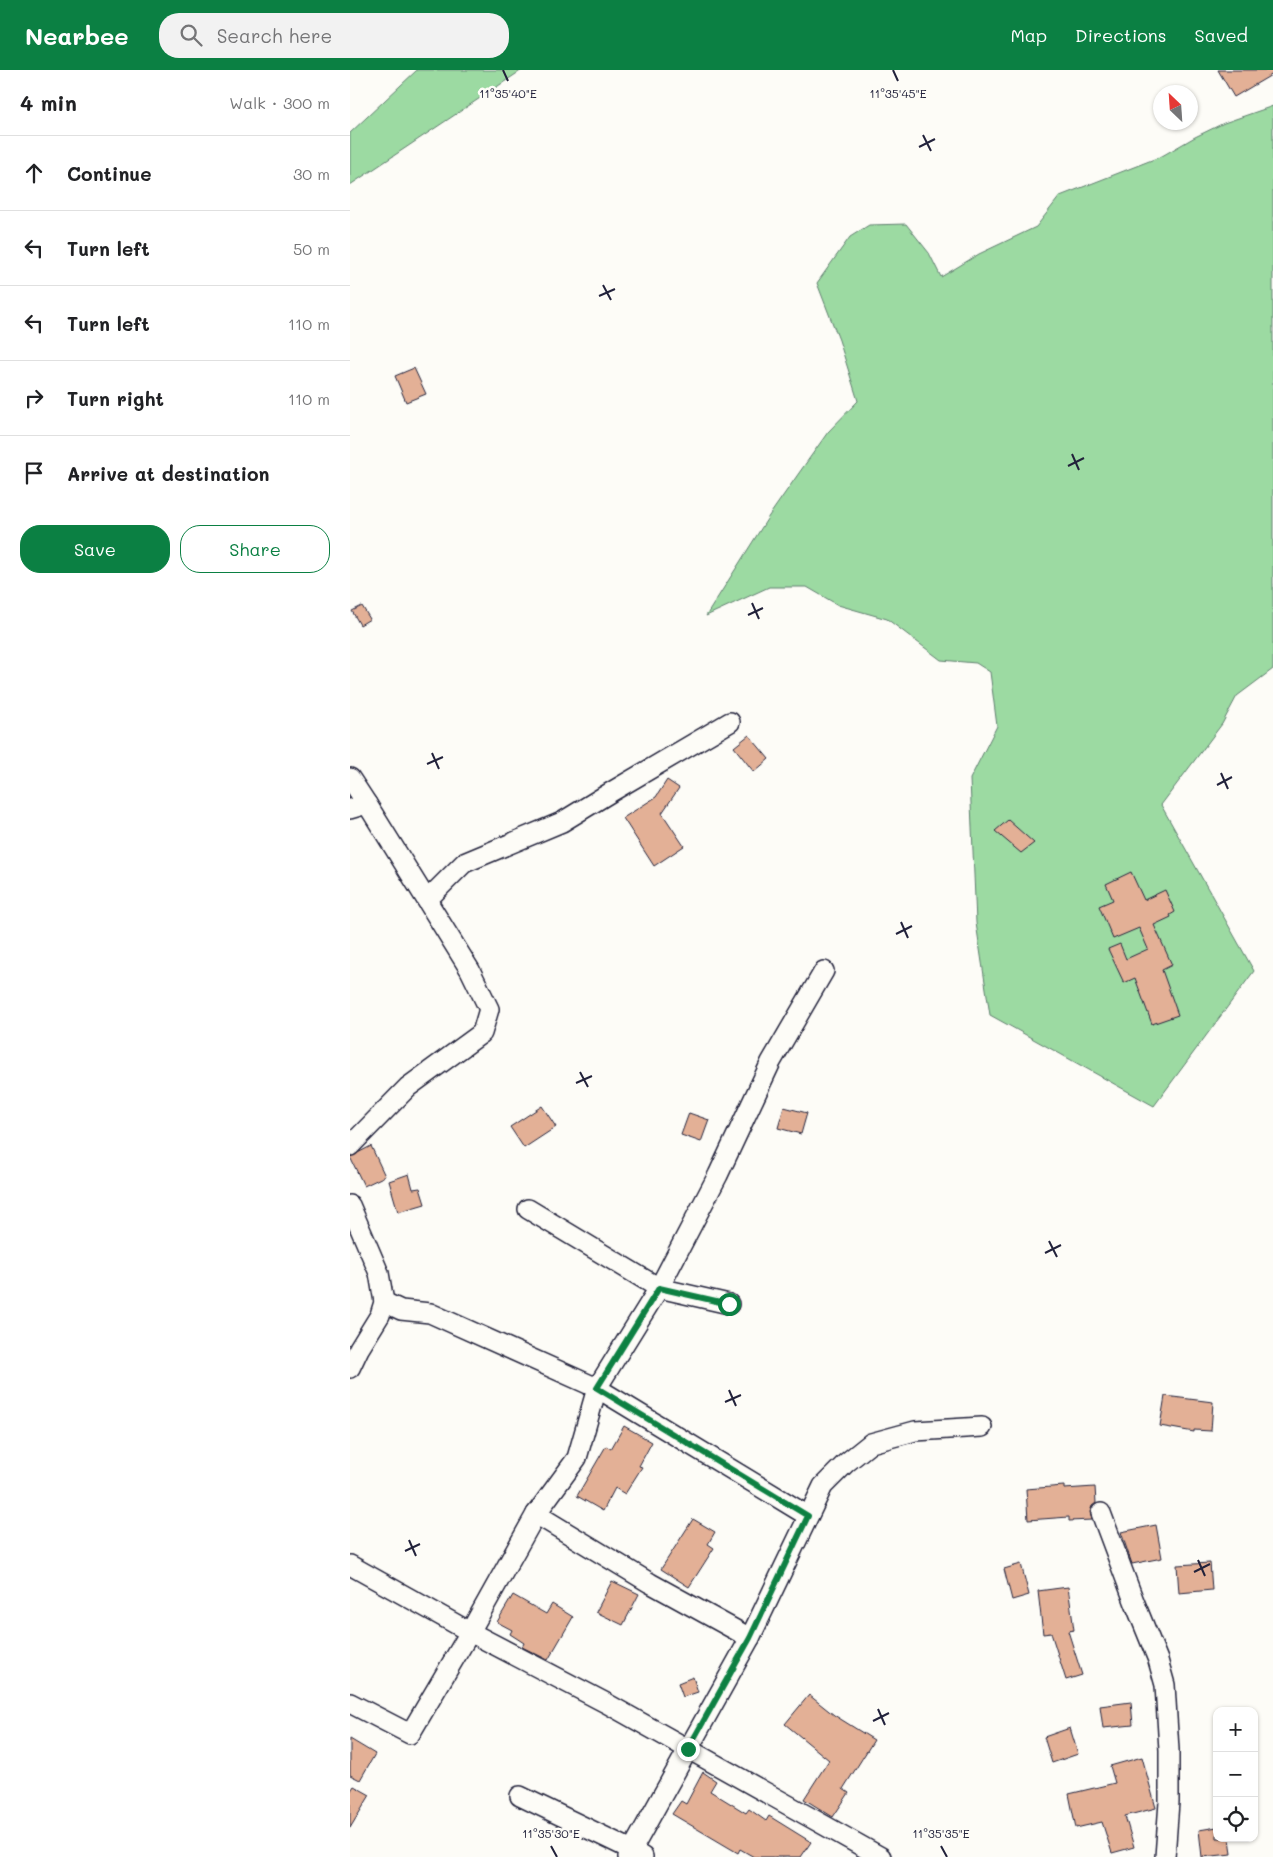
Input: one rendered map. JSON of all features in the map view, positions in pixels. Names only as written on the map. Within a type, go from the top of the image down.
[{"type":"street","points":[[427,900],[464,863],[562,822],[730,722]]},
{"type":"street","points":[[350,778],[358,806],[427,900],[470,970],[489,1009],[482,1033],[408,1087],[350,1146]]},
{"type":"street","points":[[350,1703],[410,1734],[536,1514],[576,1458],[597,1388],[659,1288],[718,1175],[771,1062],[824,971]]},
{"type":"street","points":[[350,1205],[378,1273],[384,1302],[380,1315],[359,1349],[350,1368]]},
{"type":"street","points":[[528,1209],[659,1288],[729,1304]]},
{"type":"street","points":[[384,1302],[401,1310],[430,1313],[597,1388],[808,1516]]},
{"type":"street","points":[[520,1796],[634,1855],[688,1749],[750,1638],[823,1486],[846,1463],[871,1443],[916,1431],[982,1427]]},
{"type":"street","points":[[1101,1513],[1158,1660],[1165,1685],[1170,1750],[1165,1857]]},
{"type":"street","points":[[536,1514],[650,1582],[750,1638]]},
{"type":"street","points":[[350,1565],[470,1632],[606,1702],[881,1857]]},
{"type":"green space","points":[[417,70],[522,70],[350,185],[350,133]]},
{"type":"green space","points":[[1273,106],[1273,669],[1237,696],[1222,724],[1161,805],[1254,971],[1154,1106],[990,1015],[976,923],[970,779],[997,726],[990,672],[976,663],[941,660],[887,619],[838,605],[807,587],[769,587],[706,616],[769,516],[799,473],[828,432],[858,401],[839,340],[817,283],[850,237],[869,225],[906,224],[929,253],[941,277],[979,254],[1036,227],[1060,196],[1162,156],[1224,123]]},
{"type":"building","points":[[1218,70],[1273,70],[1273,74],[1234,97]]},
{"type":"building","points":[[414,368],[426,394],[406,402],[395,376]]},
{"type":"building","points":[[362,606],[370,619],[360,625],[352,611]]},
{"type":"building","points":[[749,735],[769,759],[754,772],[734,747]]},
{"type":"building","points":[[667,780],[679,788],[662,813],[684,846],[654,866],[623,818],[656,797]]},
{"type":"building","points":[[1008,820],[1034,843],[1021,853],[995,831]]},
{"type":"building","points":[[1131,872],[1144,900],[1165,890],[1175,912],[1170,915],[1171,917],[1154,925],[1172,965],[1162,970],[1178,1015],[1152,1024],[1135,978],[1124,983],[1108,949],[1120,944],[1126,959],[1148,949],[1139,928],[1113,939],[1099,906],[1113,900],[1106,884]]},
{"type":"building","points":[[542,1106],[556,1127],[524,1148],[510,1127]]},
{"type":"building","points":[[784,1107],[807,1113],[801,1134],[778,1128]]},
{"type":"building","points":[[689,1113],[709,1120],[701,1142],[681,1135]]},
{"type":"building","points":[[371,1146],[385,1176],[364,1186],[350,1157]]},
{"type":"building","points":[[409,1174],[413,1189],[420,1188],[425,1204],[398,1212],[389,1181]]},
{"type":"building","points":[[1165,1396],[1213,1402],[1211,1431],[1194,1430],[1194,1432],[1160,1426]]},
{"type":"building","points":[[624,1426],[652,1442],[639,1466],[642,1467],[625,1494],[615,1488],[603,1511],[577,1496],[606,1446],[611,1449]]},
{"type":"building","points":[[1064,1486],[1064,1489],[1095,1487],[1096,1503],[1092,1506],[1090,1512],[1092,1520],[1069,1521],[1069,1517],[1028,1520],[1026,1489]]},
{"type":"building","points":[[693,1519],[715,1532],[708,1544],[714,1548],[689,1587],[661,1569]]},
{"type":"building","points":[[1156,1525],[1162,1558],[1132,1564],[1121,1532]]},
{"type":"building","points":[[1210,1563],[1212,1590],[1179,1593],[1177,1565]]},
{"type":"building","points":[[1021,1564],[1029,1595],[1012,1600],[1004,1569]]},
{"type":"building","points":[[612,1581],[639,1594],[623,1625],[596,1612]]},
{"type":"building","points":[[1068,1587],[1074,1630],[1068,1631],[1082,1675],[1066,1680],[1051,1633],[1043,1634],[1038,1591]]},
{"type":"building","points":[[513,1595],[546,1614],[552,1604],[573,1617],[548,1660],[522,1647],[524,1643],[510,1634],[512,1630],[497,1622]]},
{"type":"building","points":[[693,1677],[698,1692],[683,1697],[678,1683]]},
{"type":"building","points":[[809,1695],[834,1715],[874,1740],[843,1789],[849,1793],[833,1817],[804,1799],[829,1760],[785,1724]]},
{"type":"building","points":[[1131,1702],[1133,1725],[1103,1728],[1100,1706]]},
{"type":"building","points":[[1070,1728],[1078,1754],[1052,1763],[1044,1737]]},
{"type":"building","points":[[350,1739],[375,1754],[360,1780],[350,1775]]},
{"type":"building","points":[[1142,1757],[1156,1808],[1125,1816],[1134,1847],[1112,1853],[1102,1822],[1076,1828],[1069,1794],[1115,1783],[1110,1766]]},
{"type":"building","points":[[703,1772],[716,1781],[710,1791],[746,1813],[749,1809],[766,1821],[769,1816],[811,1842],[801,1857],[754,1857],[740,1849],[738,1853],[672,1814],[681,1801],[686,1804]]},
{"type":"building","points":[[354,1786],[370,1795],[350,1828],[350,1792]]},
{"type":"building","points":[[1213,1828],[1213,1842],[1230,1842],[1232,1854],[1202,1857],[1199,1830]]},
{"type":"route","points":[[688,1749],[750,1638],[808,1516],[597,1388],[659,1288],[729,1304]]}]
